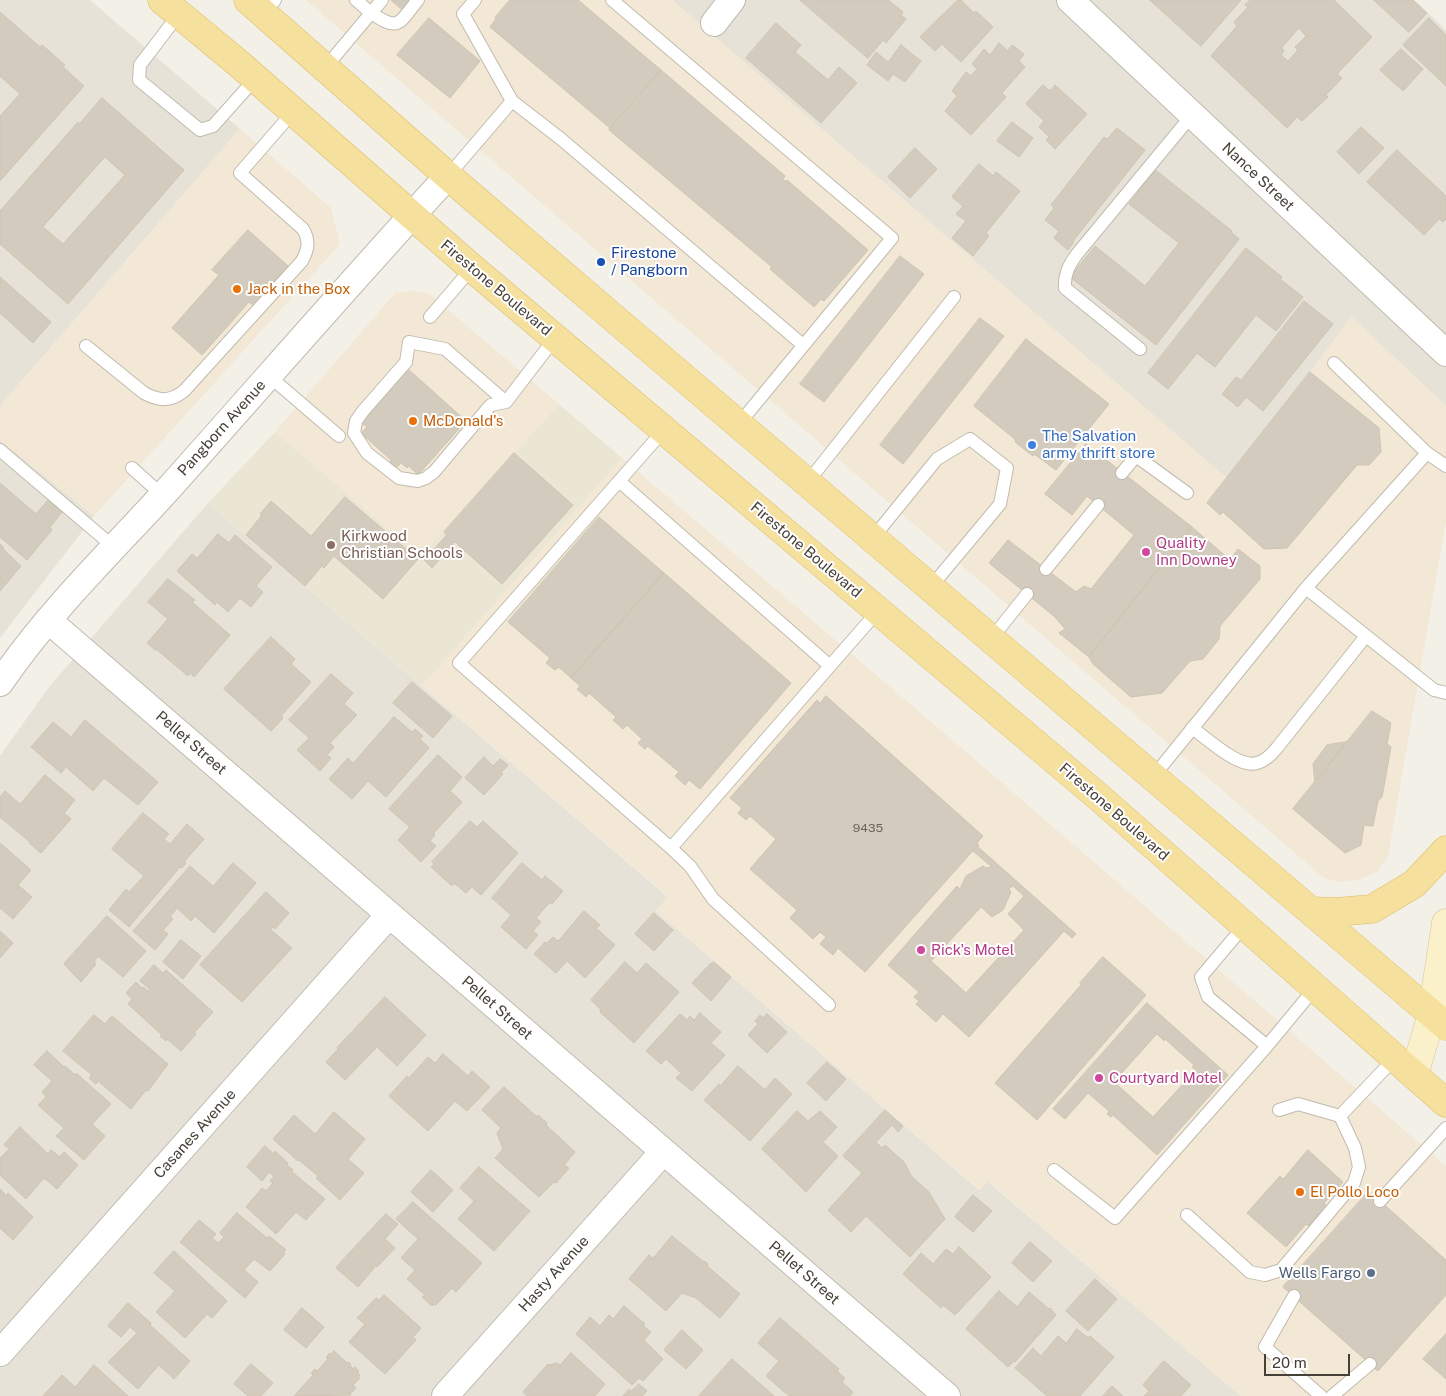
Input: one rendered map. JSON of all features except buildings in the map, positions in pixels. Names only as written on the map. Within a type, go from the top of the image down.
[{"type":"main road","points":[[262,5],[325,68],[448,176],[738,425],[1439,1020]]},
{"type":"main road","name":"Firestone Boulevard","points":[[170,7],[255,78],[472,268],[1101,799],[1446,1103]]},
{"type":"main road","points":[[1311,911],[1372,910],[1414,884],[1446,850]]},
{"type":"main road","points":[[1404,1066],[1439,1020],[1446,923]]},
{"type":"street","points":[[714,23],[732,0]]},
{"type":"street","name":"Nance Street","points":[[1070,0],[1446,353]]},
{"type":"street","name":"Pangborn Avenue","points":[[0,683],[19,655],[48,620],[115,548],[448,176]]},
{"type":"street","name":"Pellet Street","points":[[48,620],[663,1152],[936,1393]]},
{"type":"street","name":"Casanes Avenue","points":[[0,1353],[389,915]]},
{"type":"street","name":"Hasty Avenue","points":[[445,1396],[663,1152]]},
{"type":"lane","points":[[356,0],[371,13],[387,23],[393,24],[399,23],[418,0]]},
{"type":"lane","points":[[325,68],[382,0]]},
{"type":"lane","points":[[475,0],[463,14],[512,101],[561,139],[803,346]]},
{"type":"lane","points":[[612,0],[892,238],[738,425]]},
{"type":"lane","points":[[170,7],[140,64],[138,80],[200,130],[214,126],[255,78]]},
{"type":"lane","points":[[448,176],[512,101]]},
{"type":"lane","points":[[86,346],[144,393],[155,399],[176,398],[302,262],[308,245],[307,236],[303,229],[240,173],[293,112]]},
{"type":"lane","points":[[1140,349],[1065,288],[1064,278],[1068,267],[1077,254],[1192,115]]},
{"type":"lane","points":[[430,318],[472,268]]},
{"type":"lane","points":[[807,483],[954,297]]},
{"type":"lane","points":[[506,402],[445,349],[409,342],[406,362],[363,411],[356,422],[354,433],[367,453],[400,478],[418,481],[426,478],[434,472],[488,408],[492,405],[506,402],[555,338]]},
{"type":"lane","points":[[1334,363],[1427,453],[1446,466]]},
{"type":"lane","points":[[269,376],[339,436]]},
{"type":"lane","points":[[664,430],[459,663],[671,848],[690,866],[712,898],[829,1005]]},
{"type":"lane","points":[[872,539],[937,459],[970,439],[1007,468],[1000,504],[930,588]]},
{"type":"lane","points":[[0,450],[115,548]]},
{"type":"lane","points":[[1153,777],[1306,588],[1427,453]]},
{"type":"lane","points":[[1122,473],[1136,456],[1187,493]]},
{"type":"lane","points":[[132,468],[162,495]]},
{"type":"lane","points":[[619,481],[830,666]]},
{"type":"lane","points":[[1046,569],[1098,506]]},
{"type":"lane","points":[[1306,588],[1434,690],[1446,693]]},
{"type":"lane","points":[[991,639],[1027,594]]},
{"type":"lane","points":[[671,848],[878,611]]},
{"type":"lane","points":[[1192,728],[1232,757],[1245,763],[1255,764],[1265,760],[1276,749],[1366,636]]},
{"type":"lane","points":[[1244,926],[1201,976],[1208,997],[1267,1046]]},
{"type":"lane","points":[[1054,1170],[1115,1218],[1316,988]]},
{"type":"lane","points":[[1340,1116],[1404,1066]]},
{"type":"lane","points":[[1187,1215],[1250,1272],[1265,1275],[1281,1270],[1354,1183],[1359,1167],[1355,1148],[1340,1116],[1298,1104],[1280,1110]]},
{"type":"lane","points":[[1380,1201],[1446,1128]]},
{"type":"lane","points":[[1294,1296],[1265,1347],[1322,1396]]},
{"type":"lane","points":[[1332,1396],[1370,1364]]},
{"type":"shaded area","points":[[0,0],[90,0],[240,129],[0,406]]},
{"type":"shaded area","points":[[306,0],[672,0],[1230,481],[1351,316],[1446,406],[1446,521],[1388,856],[1378,872],[1357,880],[1339,882],[1324,878]]},
{"type":"shaded area","points":[[672,0],[1414,0],[1446,30],[1446,406],[1351,317],[1230,481]]},
{"type":"shaded area","points":[[240,129],[331,208],[340,244],[94,516],[0,440],[0,406]]},
{"type":"shaded area","points":[[396,292],[428,293],[559,404],[421,557],[275,432]]},
{"type":"shaded area","name":"Kirkwood Christian Schools","points":[[559,404],[622,458],[422,686],[208,503],[275,432],[421,557]]},
{"type":"shaded area","points":[[0,440],[94,516],[0,638]]},
{"type":"shaded area","points":[[622,458],[1446,1166],[1446,1396],[1241,1396],[988,1181],[980,1190],[656,911],[668,896],[422,686]]},
{"type":"shaded area","points":[[208,503],[668,897],[656,911],[979,1190],[987,1181],[1241,1396],[0,1396],[0,756],[49,687]]},
{"type":"place","name":"Firestone / Pangborn","points":[[601,262]]},
{"type":"place","name":"Jack in the Box","points":[[237,289]]},
{"type":"place","name":"McDonald's","points":[[413,421]]},
{"type":"place","name":"The Salvation army thrift store","points":[[1032,445]]},
{"type":"place","name":"Kirkwood Christian Schools","points":[[331,545]]},
{"type":"place","name":"Quality Inn Downey","points":[[1146,552]]},
{"type":"place","name":"Rick's Motel","points":[[921,950]]},
{"type":"place","name":"Courtyard Motel","points":[[1099,1078]]},
{"type":"place","name":"El Pollo Loco","points":[[1300,1192]]},
{"type":"place","name":"Wells Fargo","points":[[1371,1273]]}]
